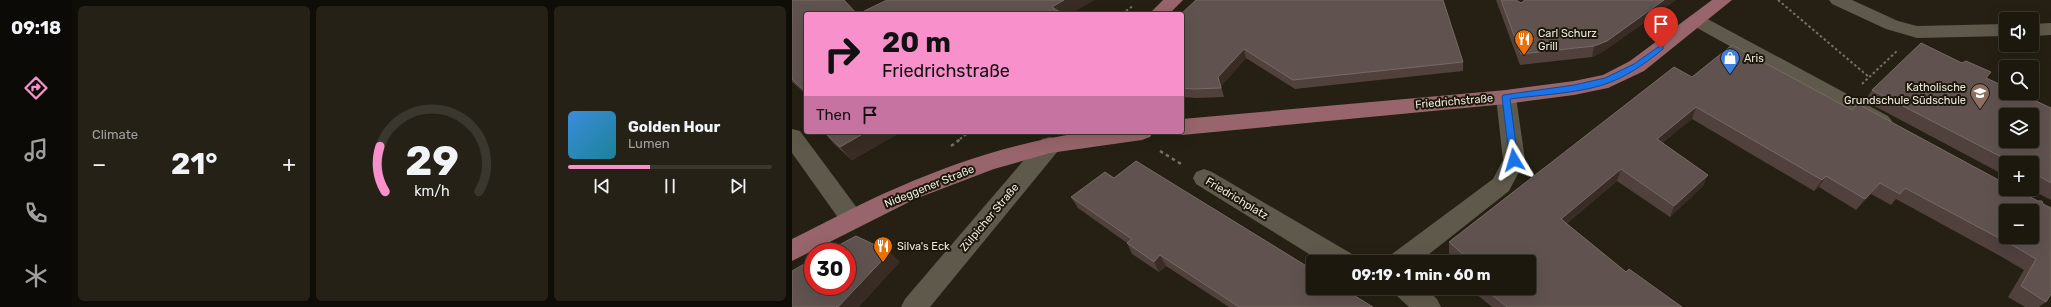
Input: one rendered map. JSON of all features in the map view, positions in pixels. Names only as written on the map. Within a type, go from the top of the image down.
[{"type":"main road","points":[[1160,12],[1174,0]]},
{"type":"main road","name":"Friedrichstraße","points":[[1184,127],[1506,97],[1574,88],[1608,81],[1637,66],[1723,0]]},
{"type":"main road","points":[[1053,139],[1123,134]]},
{"type":"main road","name":"Nideggener Straße","points":[[792,251],[907,193],[1053,139]]},
{"type":"street","points":[[1838,0],[1892,25],[1917,32],[1999,30]]},
{"type":"street","points":[[1696,20],[1901,131]]},
{"type":"street","points":[[2039,30],[2051,29]]},
{"type":"street","points":[[1410,255],[1501,185],[1514,160],[1506,97]]},
{"type":"street","points":[[792,137],[852,220]]},
{"type":"street","name":"Zülpicher Straße","points":[[914,307],[1053,139]]},
{"type":"street","name":"Friedrichplatz","points":[[1204,178],[1331,255]]},
{"type":"street","points":[[1414,295],[1428,307]]},
{"type":"path","points":[[1125,12],[1140,0]]},
{"type":"path","points":[[1778,0],[1869,77]]},
{"type":"path","points":[[1845,101],[1917,32]]},
{"type":"path","name":"Friedrichplatz","points":[[1138,134],[1204,178]]},
{"type":"building","points":[[792,0],[844,0],[855,12],[804,12],[804,90],[792,79]]},
{"type":"building","points":[[887,0],[1064,0],[1052,7],[1060,12],[862,12]]},
{"type":"building","points":[[1196,0],[1443,0],[1463,62],[1293,80],[1244,49],[1218,77],[1221,88],[1184,88],[1183,12]]},
{"type":"building","points":[[1501,0],[1516,0],[1521,3],[1525,0],[1664,0],[1607,41],[1594,46],[1521,54]]},
{"type":"building","name":"Katholische Grundschule Südschule","points":[[1921,43],[1962,63],[1966,61],[1991,72],[1986,78],[1999,84],[1999,100],[2034,100],[2051,108],[2051,183],[2039,176],[2039,156],[1999,156],[1872,90]]},
{"type":"building","points":[[1732,45],[1852,110],[1858,104],[1999,180],[1999,196],[2028,196],[2038,201],[2042,201],[2043,204],[2051,208],[2051,294],[2046,302],[2021,286],[2036,259],[2010,244],[2039,244],[2039,204],[1999,204],[1999,238],[1905,188],[1900,194],[1880,183],[1865,199],[1826,176],[1822,180],[1696,107],[1657,139],[1708,175],[1674,206],[1621,169],[1561,219],[1626,272],[1629,269],[1682,307],[1507,307],[1492,295],[1536,295],[1536,255],[1464,255],[1449,242],[1674,67],[1692,77]]},
{"type":"building","points":[[826,134],[863,134],[840,147]]},
{"type":"building","points":[[1136,161],[1306,266],[1306,295],[1353,295],[1373,307],[1239,307],[1160,255],[1154,262],[1127,243],[1132,239],[1071,197],[1105,172],[1114,178]]},
{"type":"building","points":[[856,236],[890,252],[856,288],[856,243],[843,243]]},
{"type":"building","points":[[804,264],[804,295],[849,295],[838,307],[792,307],[792,271]]},
{"type":"place","name":"Carl Schurz Grill","points":[[1524,56]]},
{"type":"place","name":"Aris","points":[[1730,75]]},
{"type":"place","name":"Katholische Grundschule Südschule","points":[[1980,110]]},
{"type":"place","name":"Silva's Eck","points":[[883,263]]},
{"type":"route","points":[[1514,160],[1506,97],[1574,88],[1608,81],[1637,66],[1661,48]]}]
